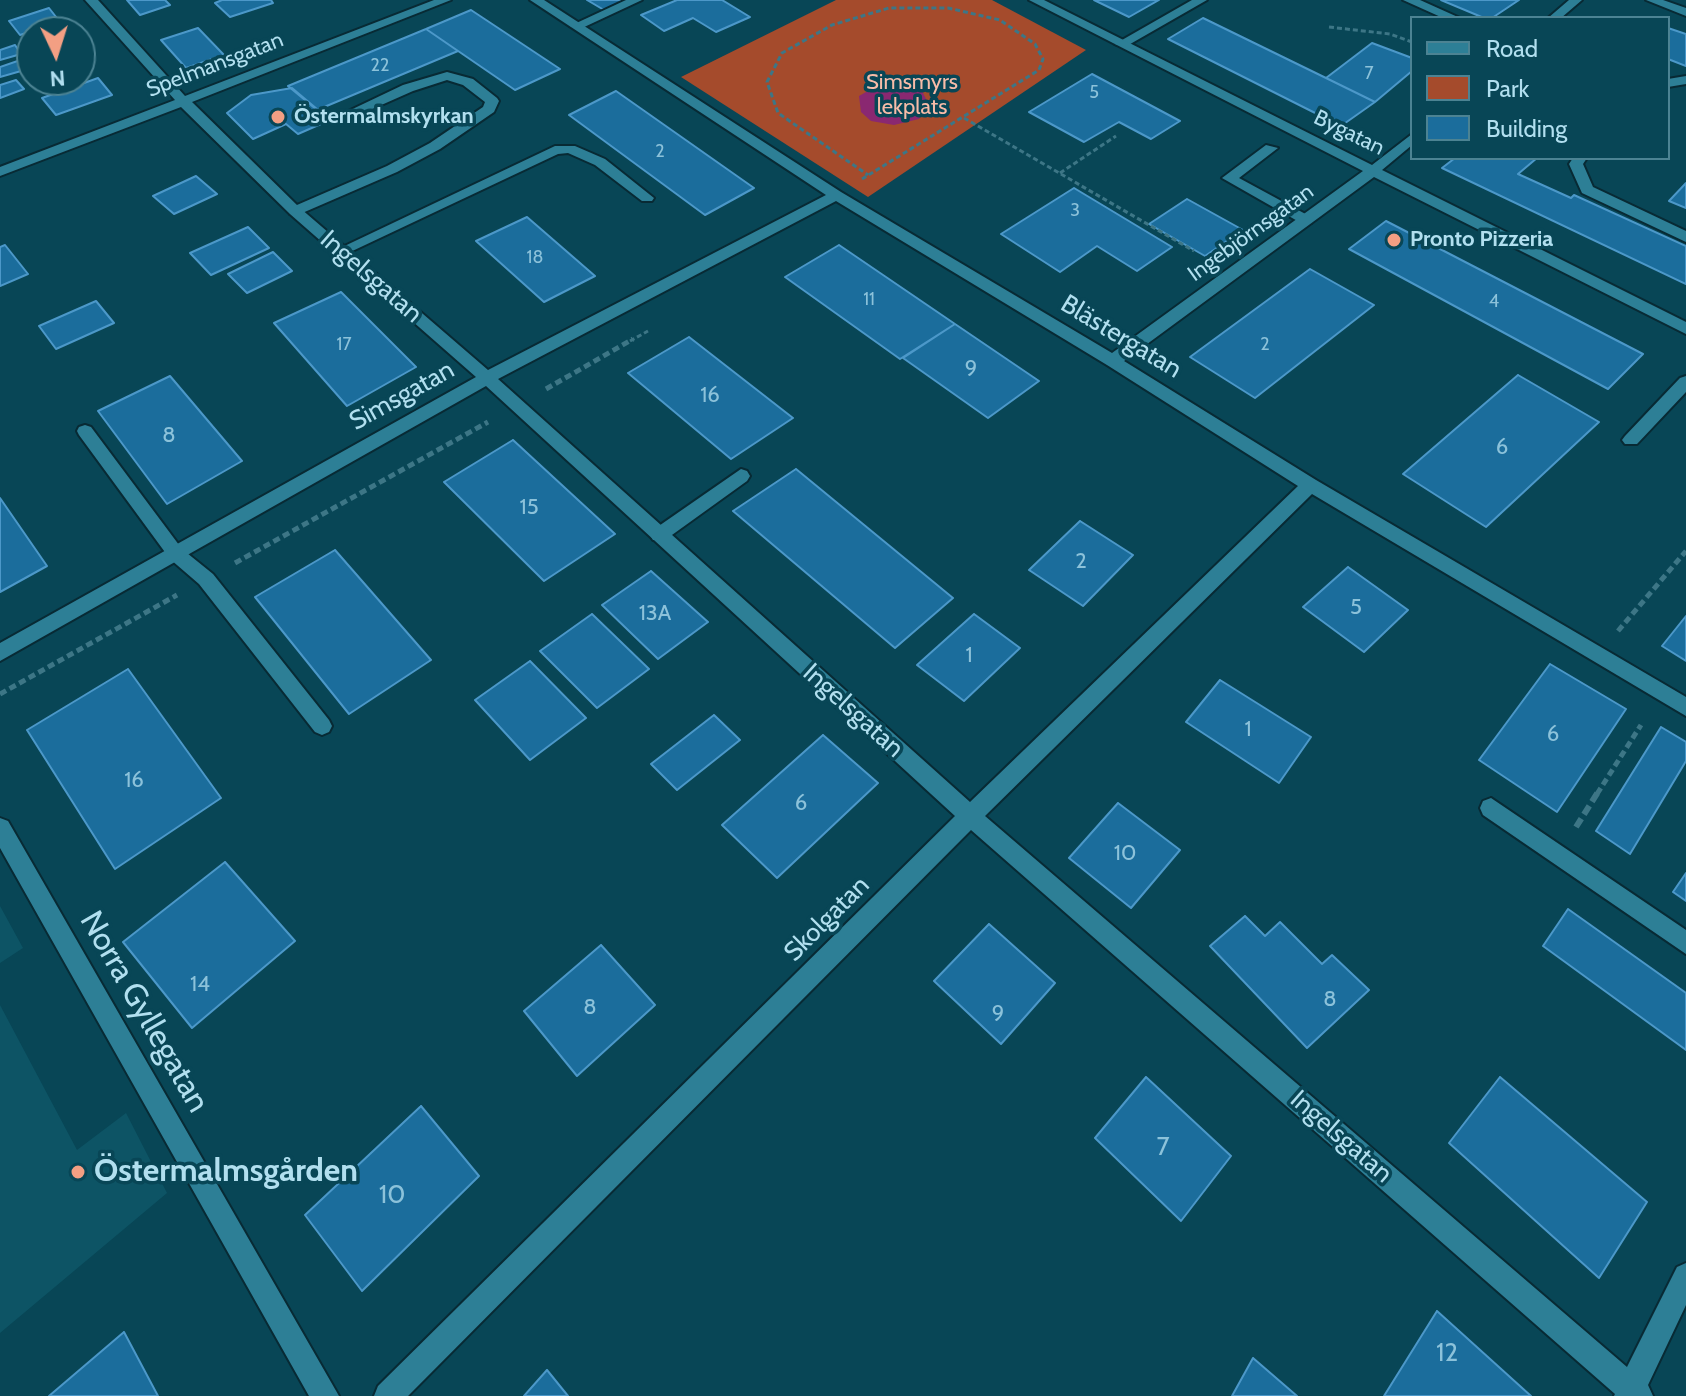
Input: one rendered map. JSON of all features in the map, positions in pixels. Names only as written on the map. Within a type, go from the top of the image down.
[{"type":"street","name":"Ingelsgatan","points":[[91,0],[183,101],[295,211],[487,378],[970,816],[1633,1393]]},
{"type":"street","name":"Spelmansgatan","points":[[0,172],[445,0]]},
{"type":"street","name":"Blästergatan","points":[[536,0],[836,195],[1113,361],[1310,485],[1686,707]]},
{"type":"street","points":[[576,26],[636,0]]},
{"type":"street","name":"Bygatan","points":[[1035,0],[1686,329]]},
{"type":"street","points":[[1121,44],[1201,0]]},
{"type":"street","points":[[1409,0],[1449,16]]},
{"type":"street","points":[[1556,16],[1576,0]]},
{"type":"street","points":[[1652,0],[1686,12]]},
{"type":"street","points":[[295,211],[392,169],[435,146],[489,109],[492,101],[468,82],[447,76],[408,88],[347,115]]},
{"type":"street","name":"Ingebjörnsgatan","points":[[1113,361],[1374,170],[1410,140]]},
{"type":"street","points":[[1271,148],[1229,178],[1306,220]]},
{"type":"street","points":[[341,251],[555,150],[570,149],[600,162],[647,198]]},
{"type":"street","points":[[1579,160],[1576,164],[1587,190],[1686,237]]},
{"type":"street","name":"Simsgatan","points":[[0,653],[487,378],[836,195]]},
{"type":"street","points":[[1631,440],[1686,382]]},
{"type":"street","points":[[85,431],[176,554],[206,579],[322,726]]},
{"type":"street","points":[[659,535],[741,476]]},
{"type":"street","name":"Skolgatan","points":[[388,1396],[970,816],[1310,485]]},
{"type":"street","points":[[1491,808],[1686,943]]},
{"type":"street","name":"Norra Gyllegatan","points":[[0,828],[325,1396]]},
{"type":"street","points":[[1633,1393],[1686,1276]]},
{"type":"path","points":[[836,195],[1039,70],[1043,59],[1035,44],[1000,20],[948,8],[889,8],[832,25],[782,53],[767,82],[778,113],[868,175]]},
{"type":"path","points":[[1329,27],[1390,34],[1410,41]]},
{"type":"path","points":[[963,118],[1194,251]]},
{"type":"path","points":[[1060,173],[1116,136]]},
{"type":"path","points":[[0,694],[654,328]]},
{"type":"path","points":[[1597,656],[1686,551]]},
{"type":"path","points":[[1559,855],[1641,725]]},
{"type":"shaded area","points":[[900,85],[922,91],[929,105],[919,119],[894,125],[871,121],[861,112],[859,96],[875,87]]},
{"type":"shaded area","points":[[0,906],[23,948],[0,963]]},
{"type":"shaded area","name":"Östermalmsgården","points":[[0,1005],[77,1150],[126,1113],[167,1193],[0,1333]]},
{"type":"green space","name":"Simsmyrs lekplats","points":[[836,0],[992,0],[1086,50],[868,197],[681,77]]},
{"type":"building","points":[[127,0],[165,0],[170,5],[140,15]]},
{"type":"building","points":[[222,0],[271,0],[273,3],[230,17],[215,3]]},
{"type":"building","points":[[587,0],[628,0],[604,10]]},
{"type":"building","points":[[677,0],[722,0],[750,17],[716,32],[693,18],[664,31],[641,15]]},
{"type":"building","points":[[1094,0],[1159,0],[1129,17]]},
{"type":"building","points":[[1441,0],[1519,0],[1495,16],[1479,16]]},
{"type":"building","points":[[49,8],[55,16],[24,16]]},
{"type":"building","points":[[471,10],[560,69],[515,90],[426,29]]},
{"type":"building","points":[[1203,18],[1375,102],[1341,126],[1168,39]]},
{"type":"building","points":[[198,28],[224,55],[186,68],[161,40]]},
{"type":"building","points":[[426,29],[458,51],[317,110],[288,86]]},
{"type":"building","points":[[1670,29],[1686,34],[1686,66],[1670,60]]},
{"type":"building","points":[[1372,43],[1410,57],[1410,73],[1375,102],[1326,78]]},
{"type":"building","points":[[15,45],[16,55],[0,60],[0,50]]},
{"type":"building","points":[[16,62],[16,72],[0,77],[0,67]]},
{"type":"building","points":[[1092,74],[1180,121],[1151,139],[1119,122],[1084,142],[1029,112]]},
{"type":"building","points":[[96,79],[112,95],[56,115],[42,98],[96,96]]},
{"type":"building","points":[[16,80],[16,92],[0,98],[0,85]]},
{"type":"building","name":"Östermalmskyrkan","points":[[292,88],[330,120],[298,134],[286,124],[253,139],[227,113],[251,95]]},
{"type":"building","points":[[616,91],[754,188],[705,215],[569,115]]},
{"type":"building","points":[[1452,160],[1535,160],[1518,174],[1571,198],[1574,195],[1686,246],[1686,284],[1442,168]]},
{"type":"building","points":[[196,176],[217,194],[174,214],[153,196]]},
{"type":"building","points":[[1686,183],[1686,208],[1669,201]]},
{"type":"building","points":[[1074,188],[1172,247],[1137,271],[1097,246],[1060,272],[1001,234]]},
{"type":"building","points":[[1187,199],[1243,230],[1205,256],[1149,224]]},
{"type":"building","points":[[527,217],[595,276],[544,302],[476,241]]},
{"type":"building","points":[[1386,221],[1643,354],[1608,389],[1349,249]]},
{"type":"building","points":[[248,227],[269,248],[211,275],[190,253]]},
{"type":"building","points":[[5,245],[28,274],[0,286],[0,247]]},
{"type":"building","points":[[839,245],[955,324],[900,359],[785,277]]},
{"type":"building","points":[[273,252],[292,271],[247,293],[228,274]]},
{"type":"building","points":[[1310,269],[1374,305],[1255,398],[1190,357]]},
{"type":"building","points":[[341,292],[416,367],[347,406],[274,323]]},
{"type":"building","points":[[96,301],[114,323],[56,349],[39,326]]},
{"type":"building","points":[[955,324],[1039,381],[988,418],[903,358]]},
{"type":"building","points":[[689,337],[793,418],[731,459],[628,373]]},
{"type":"building","points":[[1518,375],[1599,422],[1486,527],[1403,474]]},
{"type":"building","points":[[170,376],[242,461],[167,504],[98,411]]},
{"type":"building","points":[[513,440],[615,534],[544,581],[444,482]]},
{"type":"building","points":[[796,469],[953,598],[895,648],[733,511]]},
{"type":"building","points":[[0,498],[47,566],[0,592]]},
{"type":"building","points":[[1080,521],[1133,555],[1083,606],[1029,570]]},
{"type":"building","points":[[335,550],[431,660],[349,714],[255,597]]},
{"type":"building","points":[[1348,567],[1408,610],[1364,652],[1303,607]]},
{"type":"building","points":[[651,571],[708,622],[658,659],[602,605]]},
{"type":"building","points":[[592,614],[649,669],[597,708],[540,651]]},
{"type":"building","points":[[974,614],[1020,648],[964,701],[917,665]]},
{"type":"building","points":[[1686,616],[1686,661],[1662,646]]},
{"type":"building","points":[[530,661],[586,718],[530,760],[475,700]]},
{"type":"building","points":[[1550,664],[1626,709],[1557,812],[1479,760]]},
{"type":"building","points":[[128,669],[221,798],[115,869],[27,730]]},
{"type":"building","points":[[1220,680],[1311,737],[1279,783],[1186,722]]},
{"type":"building","points":[[714,715],[740,740],[677,790],[651,764]]},
{"type":"building","points":[[1661,727],[1686,742],[1686,761],[1630,854],[1596,831]]},
{"type":"building","points":[[823,735],[878,783],[777,878],[722,825]]},
{"type":"building","points":[[1118,803],[1180,850],[1131,908],[1069,858]]},
{"type":"building","points":[[225,862],[295,941],[192,1028],[123,942]]},
{"type":"building","points":[[1686,873],[1686,901],[1673,892]]},
{"type":"building","points":[[1568,909],[1686,993],[1686,1050],[1543,946]]},
{"type":"building","points":[[1245,916],[1265,936],[1280,922],[1322,964],[1332,955],[1369,990],[1307,1048],[1210,946]]},
{"type":"building","points":[[989,924],[1055,983],[1001,1044],[934,981]]},
{"type":"building","points":[[601,945],[655,1005],[577,1076],[524,1011]]},
{"type":"building","points":[[1146,1077],[1231,1156],[1181,1221],[1095,1138]]},
{"type":"building","points":[[1500,1077],[1647,1202],[1599,1278],[1449,1143]]},
{"type":"building","points":[[421,1106],[479,1176],[362,1291],[305,1215]]},
{"type":"building","points":[[1437,1311],[1531,1396],[1384,1396]]},
{"type":"building","points":[[124,1332],[158,1396],[49,1396]]},
{"type":"building","points":[[1253,1358],[1297,1396],[1232,1396]]},
{"type":"building","points":[[547,1370],[568,1396],[524,1396]]},
{"type":"place","name":"Östermalmskyrkan","points":[[278,117]]},
{"type":"place","name":"Pronto Pizzeria","points":[[1394,240]]},
{"type":"place","name":"Östermalmsgården","points":[[78,1172]]}]
